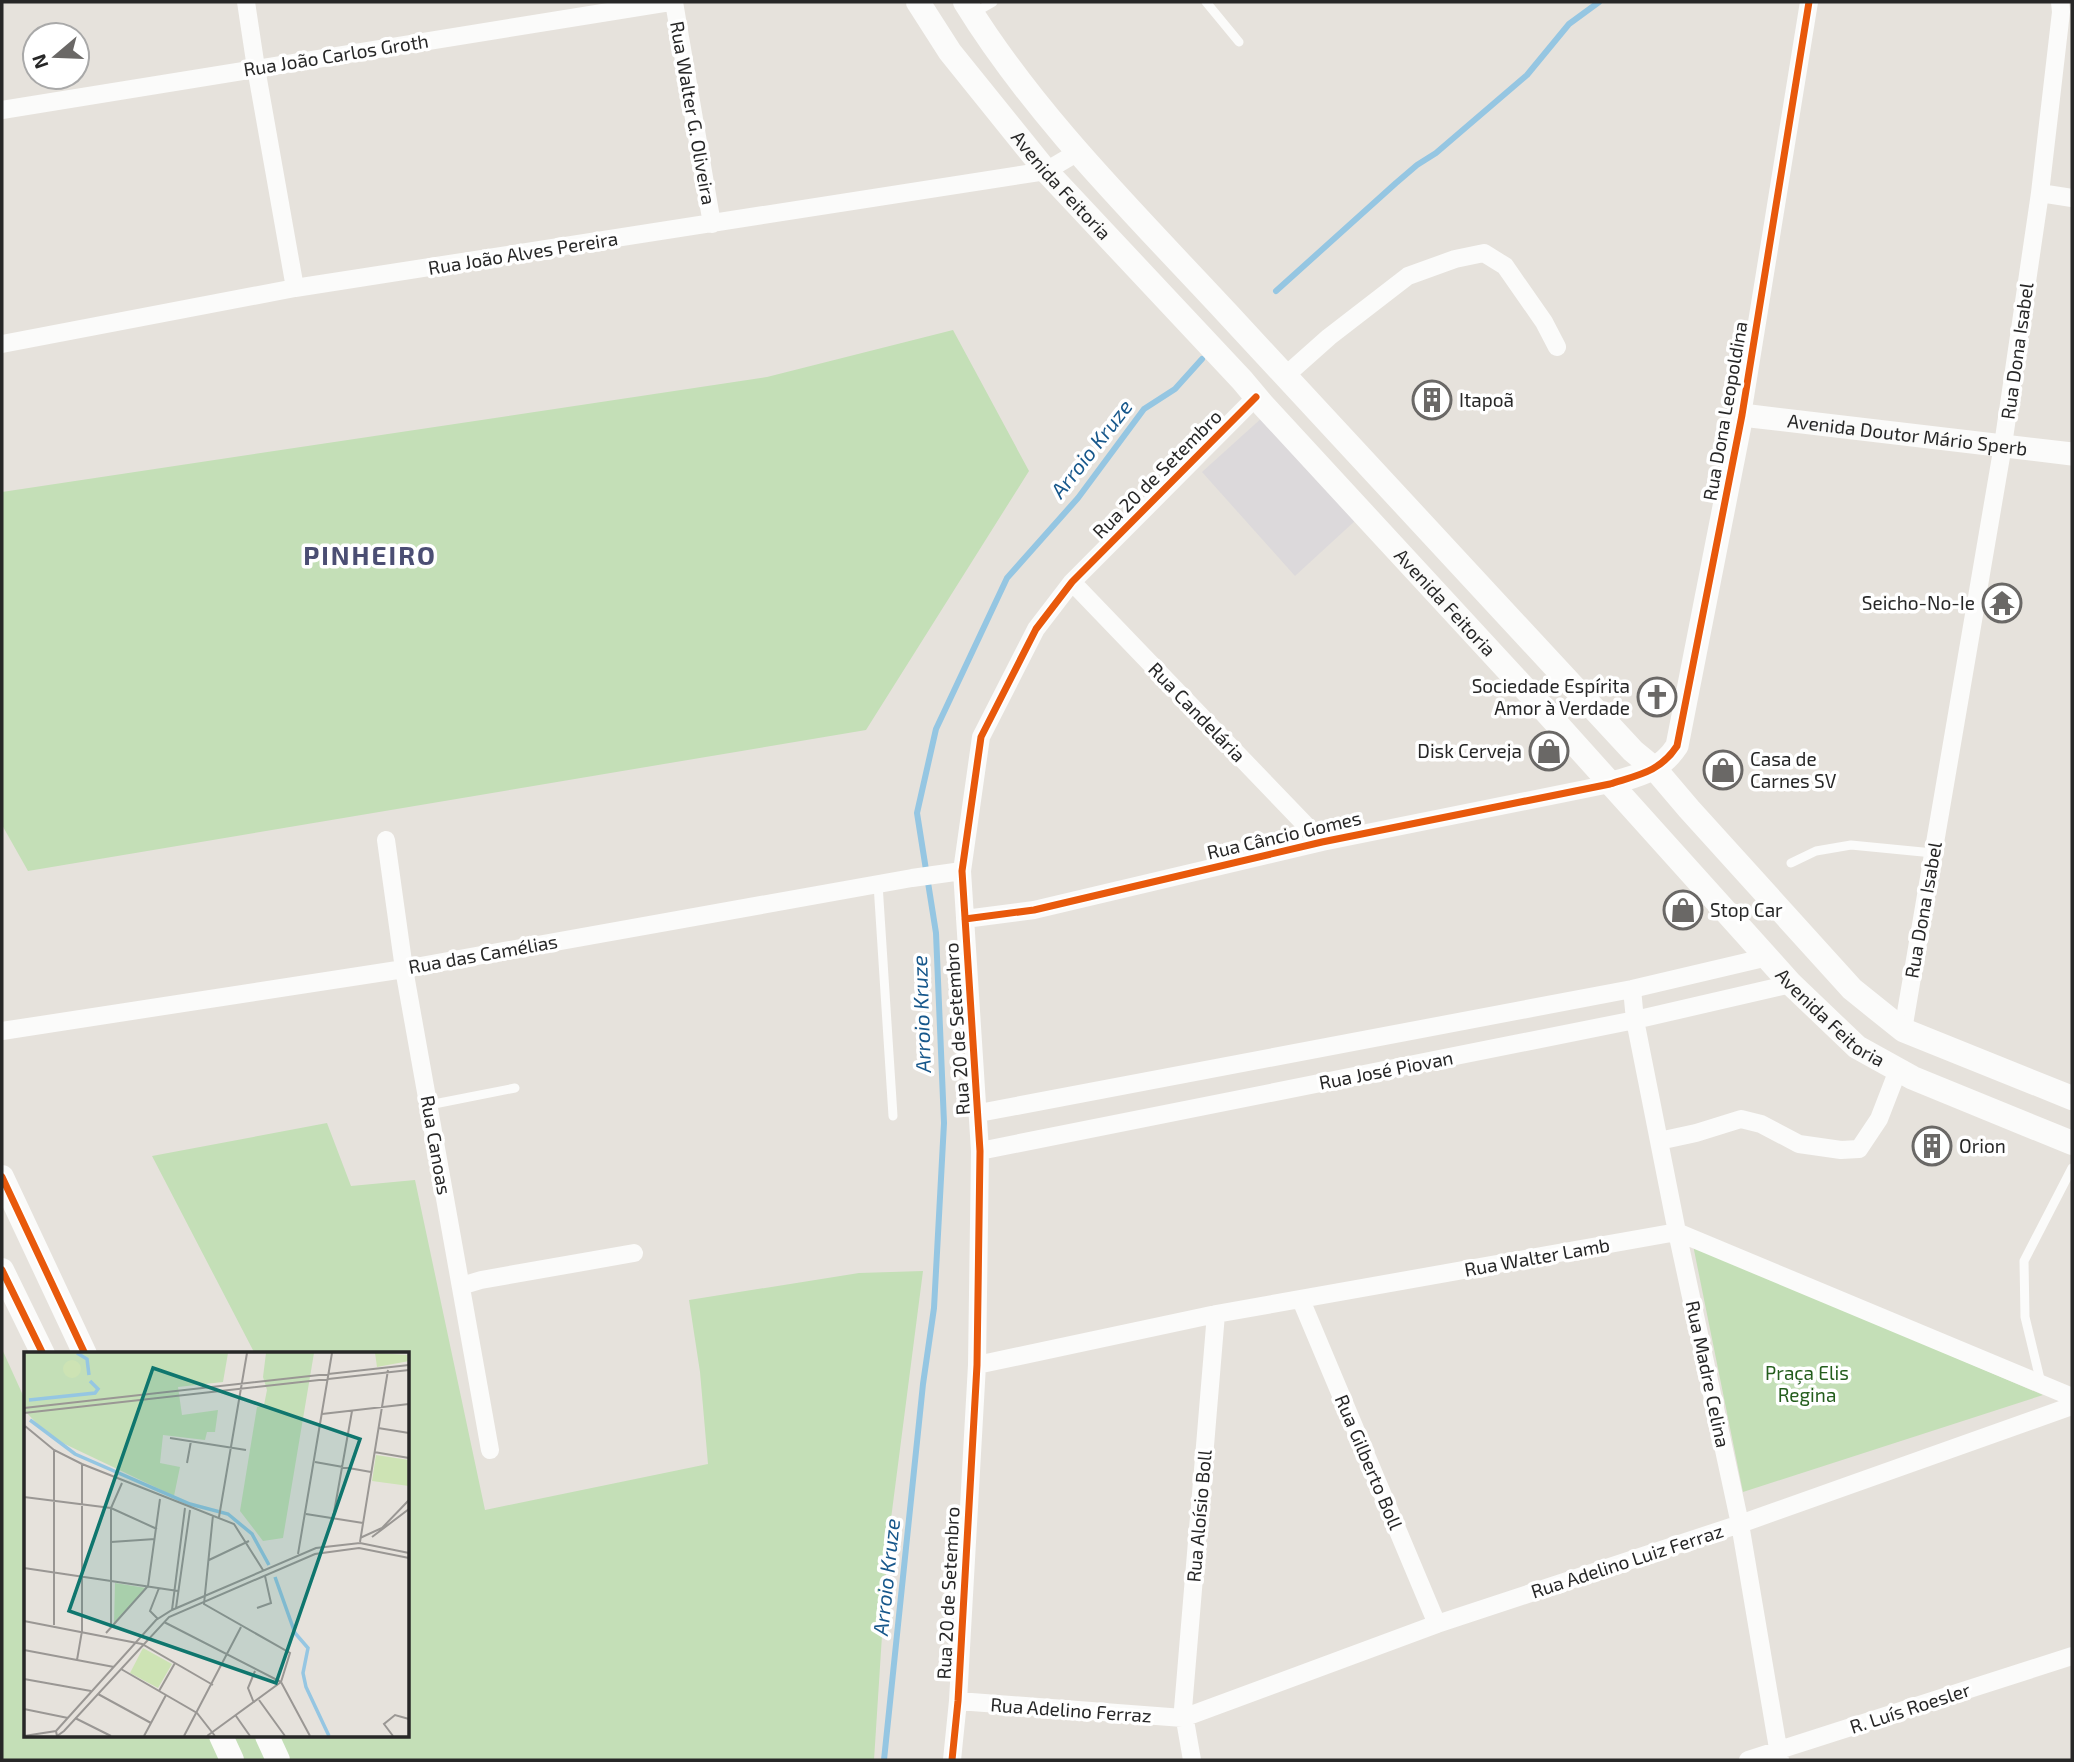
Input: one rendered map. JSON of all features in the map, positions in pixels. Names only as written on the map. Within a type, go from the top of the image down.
[{"type":"main road","name":"Avenida Feitoria","points":[[918,2],[950,52],[1046,170],[1530,694],[1791,984],[1857,1047],[1913,1078],[2072,1143]]},
{"type":"main road","name":"Avenida Feitoria","points":[[977,6],[990,42],[1079,152],[1284,377],[1633,751],[1655,769],[1852,989],[1903,1030],[2072,1098]]},
{"type":"main road","points":[[1249,388],[1268,358]]},
{"type":"main road","points":[[2,1177],[84,1352]]},
{"type":"main road","points":[[2,1270],[42,1352]]},
{"type":"main road","points":[[222,1738],[232,1760]]},
{"type":"main road","points":[[268,1738],[278,1760]]},
{"type":"street","points":[[246,2],[295,288]]},
{"type":"street","name":"Rua João Carlos Groth","points":[[2,110],[672,2]]},
{"type":"street","name":"Rua Walter G. Oliveira","points":[[672,2],[712,224]]},
{"type":"street","name":"Rua Dona Leopoldina","points":[[1655,769],[1668,759],[1676,746],[1742,415],[1809,2]]},
{"type":"street","name":"Rua Dona Isabel","points":[[1903,1030],[2003,445],[2040,193],[2060,2]]},
{"type":"street","name":"Rua João Alves Pereira","points":[[2,344],[295,288],[1046,170],[1079,152]]},
{"type":"street","points":[[2040,193],[2072,198]]},
{"type":"street","points":[[1284,377],[1329,337],[1408,276],[1455,259],[1484,253],[1505,266],[1544,322],[1557,347]]},
{"type":"street","name":"Rua 20 de Setembro","points":[[952,1760],[958,1701],[977,1366],[980,1151],[962,871],[981,737],[1036,629],[1072,582],[1249,388]]},
{"type":"street","name":"Avenida Doutor Mário Sperb","points":[[1742,415],[2072,454]]},
{"type":"street","name":"Rua Candelária","points":[[1072,582],[1322,842]]},
{"type":"street","points":[[1611,784],[1655,769]]},
{"type":"street","name":"Rua Câncio Gomes","points":[[965,919],[1034,910],[1322,842],[1611,784]]},
{"type":"street","name":"Rua Canoas","points":[[386,840],[404,968],[490,1450]]},
{"type":"street","name":"Rua das Camélias","points":[[2,1031],[404,968],[962,871]]},
{"type":"street","name":"Rua José Piovan","points":[[979,1113],[1632,989],[1768,957]]},
{"type":"street","name":"Rua José Piovan","points":[[980,1151],[1635,1020],[1791,984]]},
{"type":"street","name":"Rua Madre Celina","points":[[1632,989],[1635,1020],[1677,1232],[1740,1524],[1779,1755]]},
{"type":"street","points":[[1659,1141],[1741,1119],[1761,1124],[1799,1144],[1841,1150],[1859,1149],[1879,1119],[1898,1070]]},
{"type":"street","points":[[1677,1232],[2072,1397]]},
{"type":"street","name":"Rua Walter Lamb","points":[[977,1366],[1216,1314],[1677,1232]]},
{"type":"street","points":[[461,1286],[481,1280],[634,1253]]},
{"type":"street","name":"Rua Gilberto Boll","points":[[1301,1300],[1437,1625]]},
{"type":"street","name":"Rua Aloísio Boll","points":[[1192,1760],[1184,1718],[1184,1695],[1216,1314]]},
{"type":"street","name":"Rua Adelino Luiz Ferraz","points":[[1184,1718],[1437,1625],[1740,1524],[2072,1406]]},
{"type":"street","name":"R. Luís Roesler","points":[[1748,1760],[1779,1755],[2072,1656]]},
{"type":"street","name":"Rua Adelino Ferraz","points":[[958,1701],[1184,1718]]},
{"type":"lane","points":[[1206,2],[1238,42]]},
{"type":"lane","points":[[1791,863],[1816,851],[1851,845],[1933,853]]},
{"type":"lane","points":[[878,884],[893,1116]]},
{"type":"lane","points":[[429,1105],[515,1088]]},
{"type":"lane","points":[[2042,1384],[2025,1317],[2024,1261],[2072,1168]]},
{"type":"shaded area","points":[[1264,416],[1356,520],[1295,576],[1202,472]]},
{"type":"green space","points":[[953,330],[1029,471],[866,730],[28,871],[2,825],[2,492],[767,377]]},
{"type":"green space","points":[[327,1123],[351,1186],[415,1180],[485,1510],[708,1464],[700,1372],[689,1300],[859,1273],[923,1271],[888,1542],[874,1760],[2,1760],[2,1349],[24,1398],[24,1738],[410,1738],[410,1352],[254,1352],[152,1156]]},
{"type":"green space","name":"Praça Elis Regina","points":[[1693,1245],[2043,1395],[1743,1492]]},
{"type":"waterway","name":"Arroio Kruze","points":[[1276,291],[1396,183],[1436,153],[1527,75],[1569,24],[1599,2]]},
{"type":"waterway","name":"Arroio Kruze","points":[[884,1760],[923,1384],[934,1308],[944,1123],[936,933],[917,813],[936,729],[1007,578],[1078,498],[1144,409],[1175,389],[1202,359]]},
{"type":"cycle path","points":[[965,919],[1034,910],[1322,842],[1610,784],[1648,771],[1670,755],[1677,746],[1742,415],[1809,2]]},
{"type":"cycle path","points":[[952,1760],[958,1701],[977,1365],[980,1151],[962,871],[981,737],[1036,629],[1072,582],[1256,397]]},
{"type":"cycle path","points":[[2,1177],[84,1352]]},
{"type":"cycle path","points":[[2,1270],[42,1352]]},
{"type":"place","name":"Itapoã","points":[[1432,400]]},
{"type":"place","name":"Seicho-No-Ie","points":[[2002,603]]},
{"type":"place","name":"Sociedade Espírita Amor à Verdade","points":[[1657,697]]},
{"type":"place","name":"Disk Cerveja","points":[[1549,751]]},
{"type":"place","name":"Casa de Carnes SV","points":[[1723,770]]},
{"type":"place","name":"Stop Car","points":[[1683,910]]},
{"type":"place","name":"Orion","points":[[1932,1146]]},
{"type":"district","name":"PINHEIRO","points":[[370,556]]}]
